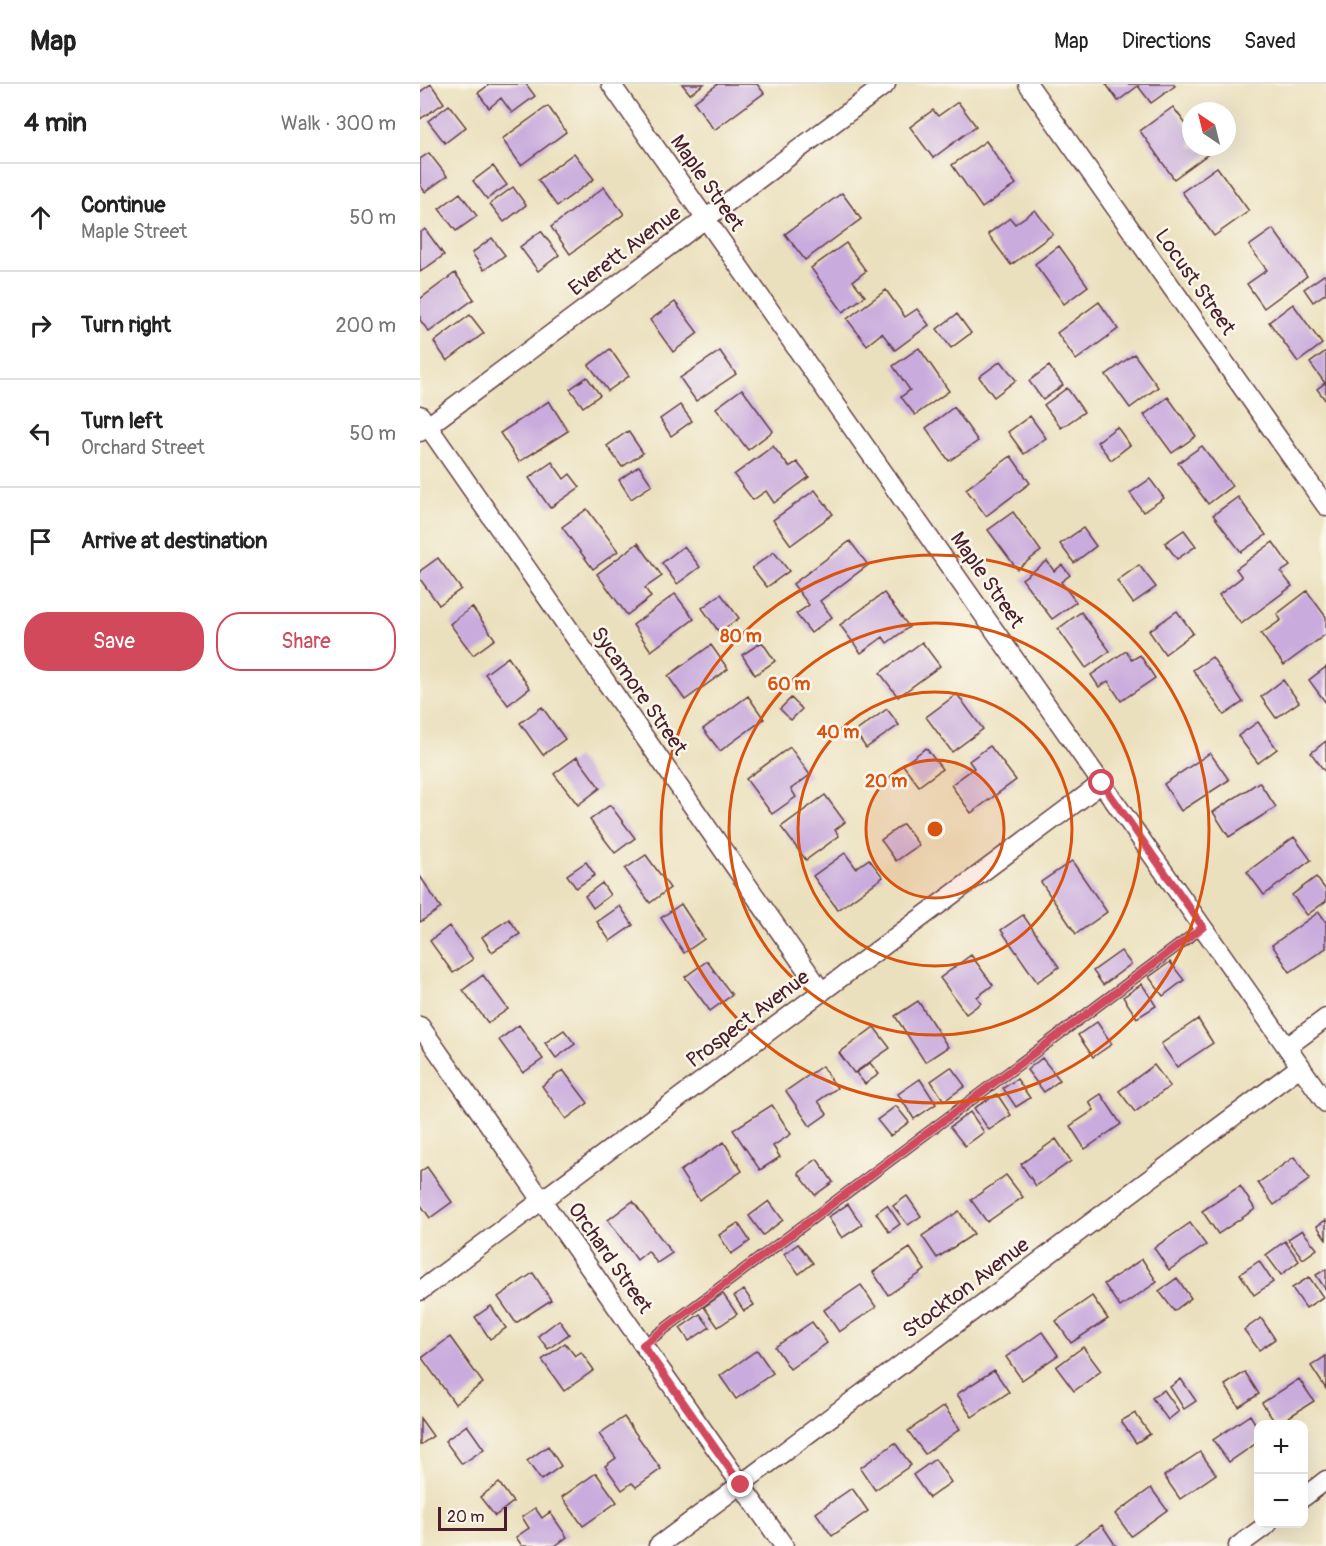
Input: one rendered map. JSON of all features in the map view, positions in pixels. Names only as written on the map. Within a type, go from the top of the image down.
[{"type":"street","name":"Maple Street","points":[[611,84],[1326,1103]]},
{"type":"street","name":"Everett Avenue","points":[[423,425],[886,84]]},
{"type":"street","name":"Locust Street","points":[[1028,84],[1326,506]]},
{"type":"street","name":"Sycamore Street","points":[[423,425],[822,992]]},
{"type":"street","name":"Prospect Avenue","points":[[420,1291],[1102,783]]},
{"type":"street","points":[[1287,1047],[1326,1018]]},
{"type":"street","name":"Orchard Street","points":[[420,1026],[784,1546]]},
{"type":"street","name":"Stockton Avenue","points":[[658,1546],[1300,1066]]},
{"type":"street","points":[[1308,1494],[1326,1480]]},
{"type":"street","points":[[1238,1546],[1263,1528]]},
{"type":"lane","points":[[643,1345],[1203,927]]},
{"type":"building","points":[[431,84],[444,103],[420,119],[420,92]]},
{"type":"building","points":[[490,84],[526,84],[535,96],[512,113],[501,98],[489,108],[478,93]]},
{"type":"building","points":[[682,84],[704,84],[690,94]]},
{"type":"building","points":[[718,84],[757,84],[764,93],[714,130],[694,102]]},
{"type":"building","points":[[1106,84],[1173,84],[1175,86],[1151,103],[1138,86],[1118,101]]},
{"type":"building","points":[[958,102],[976,126],[933,158],[910,127],[933,110],[938,116]]},
{"type":"building","points":[[449,105],[466,127],[445,143],[428,121]]},
{"type":"building","points":[[548,106],[566,132],[521,165],[502,139]]},
{"type":"building","points":[[1173,107],[1182,119],[1182,156],[1205,156],[1174,179],[1140,131]]},
{"type":"building","points":[[986,141],[1016,184],[982,208],[952,165]]},
{"type":"building","points":[[429,153],[447,176],[425,192],[420,185],[420,159]]},
{"type":"building","points":[[574,153],[594,179],[557,206],[538,180]]},
{"type":"building","points":[[493,166],[507,185],[487,199],[473,181]]},
{"type":"building","points":[[1217,167],[1249,211],[1214,236],[1182,192]]},
{"type":"building","points":[[513,187],[526,205],[504,222],[490,204]]},
{"type":"building","points":[[604,187],[624,214],[570,254],[551,227]]},
{"type":"building","points":[[460,193],[477,216],[456,231],[439,209]]},
{"type":"building","points":[[842,193],[861,219],[805,260],[785,234]]},
{"type":"building","points":[[1035,210],[1053,234],[1011,265],[988,234],[1010,218],[1015,224]]},
{"type":"building","points":[[425,229],[444,255],[420,272],[420,233]]},
{"type":"building","points":[[1273,229],[1307,276],[1264,308],[1247,284],[1267,270],[1249,246]]},
{"type":"building","points":[[541,231],[559,255],[538,271],[520,247]]},
{"type":"building","points":[[492,238],[505,255],[484,270],[472,253]]},
{"type":"building","points":[[846,243],[866,271],[853,281],[865,296],[843,312],[811,268]]},
{"type":"building","points":[[1059,246],[1088,286],[1064,304],[1035,264]]},
{"type":"building","points":[[455,273],[474,299],[429,332],[420,320],[420,299]]},
{"type":"building","points":[[1324,275],[1326,293],[1313,302],[1304,289]]},
{"type":"building","points":[[886,290],[905,317],[917,309],[929,325],[895,350],[882,333],[867,345],[847,319]]},
{"type":"building","points":[[675,302],[698,333],[673,352],[650,320]]},
{"type":"building","points":[[1099,302],[1118,329],[1076,360],[1057,333]]},
{"type":"building","points":[[1293,304],[1322,344],[1298,362],[1269,322]]},
{"type":"building","points":[[957,314],[971,333],[951,348],[937,329]]},
{"type":"building","points":[[470,315],[484,333],[447,361],[434,342]]},
{"type":"building","points":[[919,348],[949,391],[915,415],[901,397],[910,390],[893,366]]},
{"type":"building","points":[[610,349],[629,376],[608,391],[589,365]]},
{"type":"building","points":[[720,351],[736,374],[696,401],[680,378]]},
{"type":"building","points":[[1326,351],[1326,401],[1317,389],[1325,383],[1310,363]]},
{"type":"building","points":[[1134,354],[1158,387],[1130,408],[1106,375]]},
{"type":"building","points":[[1001,361],[1016,380],[994,397],[979,377]]},
{"type":"building","points":[[1049,366],[1063,385],[1043,400],[1029,381]]},
{"type":"building","points":[[587,377],[600,395],[583,407],[570,389]]},
{"type":"building","points":[[1067,388],[1084,412],[1061,428],[1044,405]]},
{"type":"building","points":[[742,389],[773,431],[748,450],[716,408]]},
{"type":"building","points":[[1168,397],[1196,436],[1172,453],[1144,415]]},
{"type":"building","points":[[549,401],[568,431],[519,462],[500,433]]},
{"type":"building","points":[[680,405],[692,421],[671,436],[660,419]]},
{"type":"building","points":[[954,407],[978,441],[949,461],[926,428]]},
{"type":"building","points":[[1030,416],[1046,438],[1024,454],[1008,432]]},
{"type":"building","points":[[1117,427],[1130,445],[1111,460],[1097,442]]},
{"type":"building","points":[[628,431],[643,453],[622,467],[607,446]]},
{"type":"building","points":[[773,446],[789,467],[797,462],[809,477],[774,503],[766,491],[753,500],[734,475]]},
{"type":"building","points":[[1202,446],[1232,486],[1208,504],[1178,463]]},
{"type":"building","points":[[1011,456],[1030,483],[986,516],[966,489]]},
{"type":"building","points":[[552,462],[564,479],[570,474],[580,487],[550,508],[529,478]]},
{"type":"building","points":[[639,466],[652,485],[631,499],[619,480]]},
{"type":"building","points":[[1150,479],[1164,498],[1143,512],[1130,493]]},
{"type":"building","points":[[815,490],[833,514],[791,545],[773,520]]},
{"type":"building","points":[[1238,497],[1266,535],[1241,552],[1213,515]]},
{"type":"building","points":[[587,509],[618,551],[593,569],[562,527]]},
{"type":"building","points":[[1013,512],[1041,551],[1017,569],[988,530]]},
{"type":"building","points":[[1083,528],[1096,546],[1074,563],[1060,544]]},
{"type":"building","points":[[1184,530],[1196,546],[1177,559],[1165,543]]},
{"type":"building","points":[[850,541],[868,565],[820,601],[832,617],[811,633],[796,614],[809,605],[793,584]]},
{"type":"building","points":[[1273,542],[1290,566],[1281,572],[1292,586],[1241,624],[1219,595],[1242,577],[1236,569]]},
{"type":"building","points":[[638,543],[662,576],[645,588],[651,597],[627,615],[597,574]]},
{"type":"building","points":[[684,546],[700,567],[677,584],[662,563]]},
{"type":"building","points":[[774,552],[789,571],[767,587],[752,568]]},
{"type":"building","points":[[438,558],[461,589],[439,605],[420,579],[420,571]]},
{"type":"building","points":[[1047,561],[1054,571],[1062,565],[1070,575],[1061,582],[1076,602],[1052,619],[1022,579]]},
{"type":"building","points":[[1139,565],[1156,587],[1133,603],[1117,581]]},
{"type":"building","points":[[1307,591],[1326,617],[1326,634],[1284,665],[1261,634],[1281,620],[1277,614]]},
{"type":"building","points":[[884,593],[909,627],[887,643],[883,637],[861,653],[840,625]]},
{"type":"building","points":[[675,594],[694,619],[651,651],[633,625]]},
{"type":"building","points":[[721,594],[739,618],[719,632],[702,608]]},
{"type":"building","points":[[472,607],[495,639],[473,655],[450,624]]},
{"type":"building","points":[[1177,611],[1193,633],[1165,654],[1149,631]]},
{"type":"building","points":[[1081,612],[1110,651],[1086,668],[1058,629]]},
{"type":"building","points":[[762,642],[775,661],[755,675],[742,655]]},
{"type":"building","points":[[922,642],[940,666],[898,697],[880,673]]},
{"type":"building","points":[[711,645],[728,669],[685,700],[668,676]]},
{"type":"building","points":[[1126,651],[1132,660],[1140,655],[1155,678],[1121,701],[1108,681],[1099,687],[1091,675]]},
{"type":"building","points":[[508,657],[530,688],[508,705],[485,674]]},
{"type":"building","points":[[1212,657],[1243,702],[1224,715],[1193,670]]},
{"type":"building","points":[[1326,667],[1326,703],[1309,680]]},
{"type":"building","points":[[1283,680],[1299,702],[1276,718],[1261,697]]},
{"type":"building","points":[[957,694],[983,729],[952,752],[926,717]]},
{"type":"building","points":[[748,696],[764,719],[720,751],[703,729]]},
{"type":"building","points":[[791,698],[802,709],[791,720],[780,709]]},
{"type":"building","points":[[542,707],[565,739],[543,755],[520,723]]},
{"type":"building","points":[[887,709],[899,725],[866,748],[855,732]]},
{"type":"building","points":[[1258,722],[1277,749],[1258,763],[1238,736]]},
{"type":"building","points":[[1326,741],[1326,773],[1311,753]]},
{"type":"building","points":[[990,746],[1016,780],[971,813],[951,785],[974,768],[969,761]]},
{"type":"building","points":[[790,747],[810,775],[791,789],[796,797],[772,814],[746,779]]},
{"type":"building","points":[[926,748],[942,769],[919,786],[903,765]]},
{"type":"building","points":[[1210,753],[1229,780],[1181,811],[1164,784]]},
{"type":"building","points":[[577,757],[600,788],[578,805],[554,774]]},
{"type":"building","points":[[1259,782],[1276,807],[1229,837],[1213,812]]},
{"type":"building","points":[[825,795],[845,822],[835,830],[839,836],[806,860],[781,827]]},
{"type":"building","points":[[610,805],[635,838],[615,853],[590,820]]},
{"type":"building","points":[[903,824],[919,845],[896,861],[881,840]]},
{"type":"building","points":[[1294,837],[1311,860],[1264,895],[1247,872]]},
{"type":"building","points":[[845,853],[856,868],[869,859],[883,877],[838,910],[813,876]]},
{"type":"building","points":[[646,855],[670,888],[650,903],[625,869]]},
{"type":"building","points":[[1072,861],[1107,912],[1076,934],[1041,882]]},
{"type":"building","points":[[586,862],[595,875],[576,888],[567,875]]},
{"type":"building","points":[[420,876],[441,908],[420,922]]},
{"type":"building","points":[[1316,877],[1326,890],[1326,901],[1307,915],[1292,895]]},
{"type":"building","points":[[602,883],[610,895],[593,908],[585,896]]},
{"type":"building","points":[[681,904],[704,939],[684,953],[661,918]]},
{"type":"building","points":[[620,906],[633,925],[610,941],[597,922]]},
{"type":"building","points":[[1319,912],[1326,922],[1326,948],[1290,972],[1272,945]]},
{"type":"building","points":[[1023,915],[1059,967],[1037,982],[1001,930]]},
{"type":"building","points":[[509,919],[520,934],[492,952],[482,937]]},
{"type":"building","points":[[449,926],[473,959],[453,973],[430,941]]},
{"type":"building","points":[[1121,951],[1131,964],[1103,985],[1093,971]]},
{"type":"building","points":[[971,955],[993,985],[977,997],[981,1003],[966,1014],[940,978]]},
{"type":"building","points":[[707,961],[732,995],[710,1011],[685,977]]},
{"type":"building","points":[[1170,962],[1184,980],[1163,996],[1149,977]]},
{"type":"building","points":[[483,975],[508,1009],[488,1023],[463,990]]},
{"type":"building","points":[[1142,984],[1156,1006],[1137,1018],[1123,997]]},
{"type":"building","points":[[918,1001],[948,1047],[925,1062],[895,1016]]},
{"type":"building","points":[[1198,1019],[1213,1043],[1177,1067],[1161,1044]]},
{"type":"building","points":[[1097,1022],[1112,1044],[1093,1057],[1078,1035]]},
{"type":"building","points":[[519,1025],[543,1059],[523,1073],[499,1040]]},
{"type":"building","points":[[874,1027],[890,1048],[854,1073],[839,1053]]},
{"type":"building","points":[[564,1030],[575,1044],[556,1058],[545,1043]]},
{"type":"building","points":[[1042,1058],[1060,1080],[1044,1092],[1027,1070]]},
{"type":"building","points":[[870,1063],[879,1074],[865,1084],[856,1073]]},
{"type":"building","points":[[1154,1065],[1170,1086],[1135,1112],[1119,1091]]},
{"type":"building","points":[[822,1066],[837,1088],[818,1101],[827,1114],[810,1126],[786,1091]]},
{"type":"building","points":[[951,1067],[965,1086],[944,1101],[931,1081]]},
{"type":"building","points":[[563,1070],[588,1103],[566,1119],[542,1086]]},
{"type":"building","points":[[920,1079],[936,1104],[914,1119],[898,1094]]},
{"type":"building","points":[[1017,1079],[1030,1098],[1016,1107],[1003,1088]]},
{"type":"building","points":[[997,1094],[1011,1115],[989,1130],[974,1108]]},
{"type":"building","points":[[1101,1094],[1121,1124],[1085,1149],[1070,1126],[1094,1110],[1089,1102]]},
{"type":"building","points":[[772,1105],[791,1134],[773,1146],[780,1157],[760,1170],[733,1130]]},
{"type":"building","points":[[896,1106],[909,1122],[890,1136],[877,1120]]},
{"type":"building","points":[[970,1112],[984,1132],[965,1146],[950,1127]]},
{"type":"building","points":[[1056,1139],[1071,1161],[1036,1186],[1021,1164]]},
{"type":"building","points":[[724,1142],[742,1171],[699,1200],[680,1171]]},
{"type":"building","points":[[1294,1157],[1310,1179],[1274,1205],[1258,1183]]},
{"type":"building","points":[[817,1159],[833,1182],[815,1195],[798,1173]]},
{"type":"building","points":[[427,1167],[452,1202],[430,1218],[420,1204],[420,1172]]},
{"type":"building","points":[[1006,1175],[1023,1197],[987,1222],[971,1200]]},
{"type":"building","points":[[1240,1186],[1255,1209],[1218,1234],[1202,1211]]},
{"type":"building","points":[[907,1196],[921,1216],[908,1225],[893,1206]]},
{"type":"building","points":[[633,1201],[672,1253],[657,1263],[648,1251],[637,1260],[608,1220]]},
{"type":"building","points":[[769,1201],[783,1220],[763,1235],[749,1216]]},
{"type":"building","points":[[848,1204],[862,1225],[842,1238],[828,1217]]},
{"type":"building","points":[[887,1205],[900,1224],[889,1232],[876,1213]]},
{"type":"building","points":[[959,1211],[974,1234],[937,1258],[922,1236]]},
{"type":"building","points":[[1326,1220],[1326,1239],[1317,1226]]},
{"type":"building","points":[[738,1223],[750,1241],[731,1254],[719,1235]]},
{"type":"building","points":[[1190,1223],[1206,1245],[1169,1270],[1154,1248]]},
{"type":"building","points":[[1302,1230],[1317,1249],[1303,1259],[1288,1239]]},
{"type":"building","points":[[1285,1241],[1299,1261],[1281,1275],[1266,1255]]},
{"type":"building","points":[[798,1244],[813,1263],[799,1274],[784,1254]]},
{"type":"building","points":[[910,1248],[925,1270],[888,1295],[873,1272]]},
{"type":"building","points":[[1142,1259],[1157,1282],[1120,1307],[1104,1284]]},
{"type":"building","points":[[1259,1261],[1273,1282],[1254,1295],[1240,1274]]},
{"type":"building","points":[[1326,1269],[1326,1290],[1316,1275]]},
{"type":"building","points":[[533,1273],[551,1300],[516,1323],[498,1297]]},
{"type":"building","points":[[1309,1277],[1323,1297],[1306,1308],[1292,1288]]},
{"type":"building","points":[[1177,1278],[1191,1298],[1174,1311],[1159,1291]]},
{"type":"building","points":[[861,1285],[876,1307],[839,1332],[824,1310]]},
{"type":"building","points":[[744,1290],[754,1305],[744,1311],[734,1296]]},
{"type":"building","points":[[723,1294],[737,1314],[718,1327],[704,1307]]},
{"type":"building","points":[[1092,1296],[1108,1319],[1071,1343],[1056,1321]]},
{"type":"building","points":[[491,1306],[506,1328],[490,1339],[475,1317]]},
{"type":"building","points":[[700,1314],[710,1327],[689,1341],[680,1328]]},
{"type":"building","points":[[1261,1318],[1275,1339],[1259,1350],[1244,1330]]},
{"type":"building","points":[[559,1320],[569,1334],[548,1349],[538,1336]]},
{"type":"building","points":[[812,1322],[827,1343],[790,1369],[775,1347]]},
{"type":"building","points":[[1042,1332],[1058,1355],[1022,1380],[1006,1357]]},
{"type":"building","points":[[450,1337],[483,1383],[455,1404],[422,1358]]},
{"type":"building","points":[[565,1343],[575,1356],[581,1352],[594,1370],[564,1391],[542,1360]]},
{"type":"building","points":[[1083,1347],[1101,1371],[1074,1391],[1056,1367]]},
{"type":"building","points":[[757,1350],[773,1373],[736,1399],[720,1376]]},
{"type":"building","points":[[1326,1356],[1326,1389],[1311,1366]]},
{"type":"building","points":[[994,1370],[1009,1392],[972,1417],[957,1394]]},
{"type":"building","points":[[1245,1372],[1259,1394],[1239,1407],[1225,1385]]},
{"type":"building","points":[[1181,1379],[1196,1401],[1184,1409],[1170,1387]]},
{"type":"building","points":[[1299,1379],[1314,1401],[1284,1420],[1273,1420],[1262,1403]]},
{"type":"building","points":[[1164,1390],[1179,1411],[1168,1420],[1152,1398]]},
{"type":"building","points":[[944,1406],[960,1429],[925,1454],[908,1431]]},
{"type":"building","points":[[1135,1413],[1150,1434],[1136,1443],[1121,1421]]},
{"type":"building","points":[[1250,1415],[1254,1422],[1254,1445],[1229,1462],[1213,1440]]},
{"type":"building","points":[[624,1417],[661,1469],[636,1487],[632,1483],[622,1490],[605,1466],[616,1458],[599,1434]]},
{"type":"building","points":[[420,1418],[433,1436],[420,1445]]},
{"type":"building","points":[[467,1425],[484,1449],[462,1464],[445,1441]]},
{"type":"building","points":[[895,1443],[911,1465],[875,1490],[860,1468]]},
{"type":"building","points":[[548,1446],[561,1466],[541,1480],[527,1461]]},
{"type":"building","points":[[1200,1452],[1216,1474],[1180,1499],[1164,1476]]},
{"type":"building","points":[[935,1459],[951,1482],[929,1498],[913,1475]]},
{"type":"building","points":[[596,1473],[617,1502],[583,1526],[562,1497]]},
{"type":"building","points":[[499,1483],[513,1502],[495,1516],[480,1497]]},
{"type":"building","points":[[852,1488],[868,1511],[832,1536],[816,1513]]},
{"type":"building","points":[[1151,1488],[1167,1510],[1131,1536],[1115,1514]]},
{"type":"building","points":[[535,1508],[542,1518],[550,1512],[567,1537],[555,1546],[522,1546],[516,1537],[529,1528],[522,1517]]},
{"type":"building","points":[[1102,1525],[1116,1546],[1072,1546]]},
{"type":"route","points":[[741,1485],[643,1345],[1203,927],[1102,783]]}]
